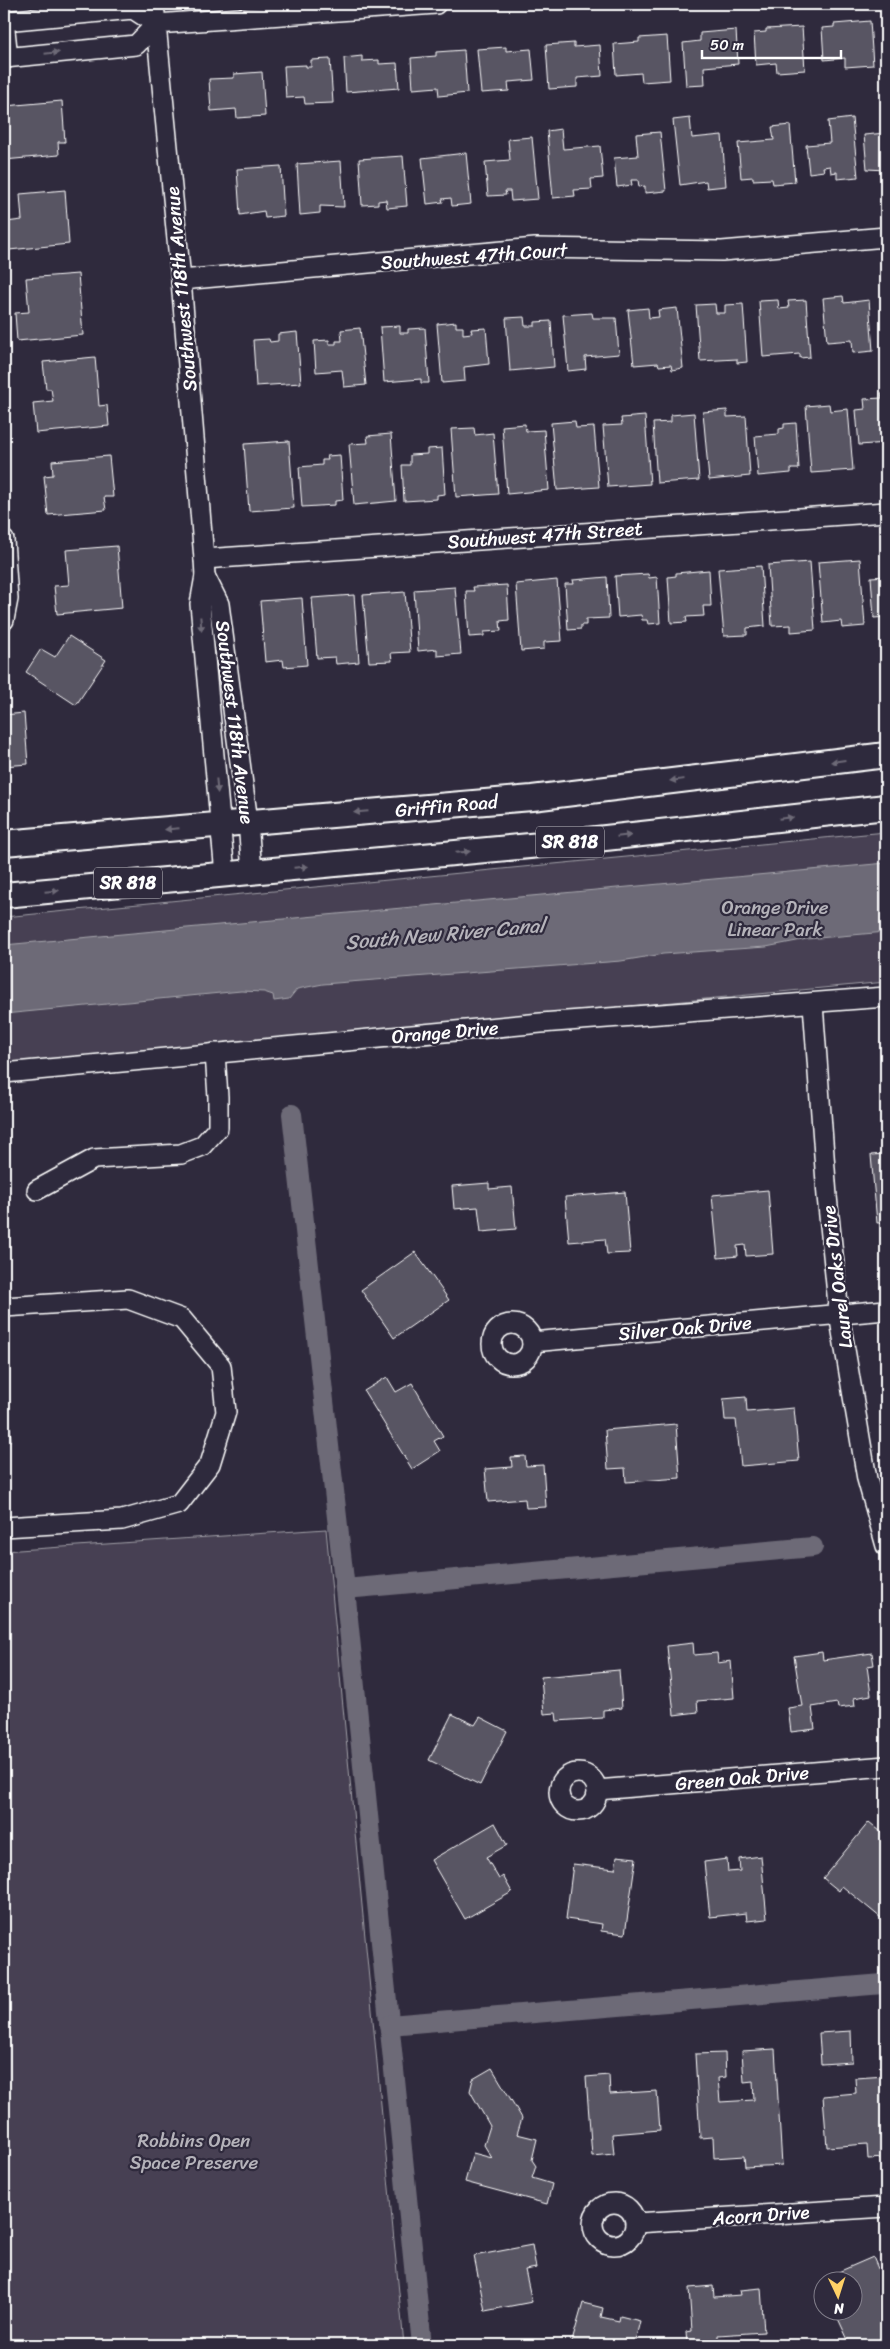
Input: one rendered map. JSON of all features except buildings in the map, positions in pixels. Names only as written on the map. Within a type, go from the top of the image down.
[{"type":"main road","name":"Griffin Road","points":[[4,844],[532,798],[886,755]]},
{"type":"main road","name":"SR 818","points":[[4,895],[551,844],[886,807]]},
{"type":"street","name":"Southwest 118th Avenue","points":[[154,4],[181,280],[204,567],[200,604],[225,874]]},
{"type":"street","points":[[156,24],[136,45],[6,58],[4,21],[133,9],[156,24],[324,8],[436,4]]},
{"type":"street","name":"Southwest 47th Court","points":[[181,280],[535,248],[722,251],[886,237]]},
{"type":"street","name":"Southwest 47th Street","points":[[204,567],[886,512]]},
{"type":"street","points":[[4,540],[8,599],[4,620]]},
{"type":"street","name":"Southwest 118th Avenue","points":[[204,567],[219,604],[248,822],[252,872]]},
{"type":"street","name":"Orange Drive","points":[[4,1073],[541,1023],[814,1004],[886,997]]},
{"type":"street","name":"Laurel Oaks Drive","points":[[814,1004],[827,1196],[838,1314],[867,1479],[886,1546]]},
{"type":"street","points":[[37,1190],[94,1159],[181,1154],[202,1146],[218,1128],[215,1053]]},
{"type":"street","points":[[4,1307],[128,1299],[182,1319],[221,1366],[226,1412],[210,1464],[180,1504],[122,1520],[4,1527]]},
{"type":"street","name":"Silver Oak Drive","points":[[532,1342],[886,1310]]},
{"type":"street","name":"Green Oak Drive","points":[[597,1790],[886,1766]]},
{"type":"street","name":"Acorn Drive","points":[[636,2222],[886,2207]]},
{"type":"green space","name":"Orange Drive Linear Park","points":[[886,832],[886,982],[4,1065],[4,917]]},
{"type":"green space","name":"Robbins Open Space Preserve","points":[[326,1529],[404,2345],[4,2345],[4,1551]]},
{"type":"water","name":"South New River Canal","points":[[886,863],[886,932],[807,939],[766,947],[663,954],[621,961],[323,984],[297,989],[289,999],[274,1001],[273,995],[264,992],[241,991],[4,1014],[4,945]]},
{"type":"waterway","points":[[292,1114],[345,1589],[813,1547]]},
{"type":"waterway","points":[[345,1589],[422,2345]]},
{"type":"waterway","points":[[389,2025],[883,1984]]}]
